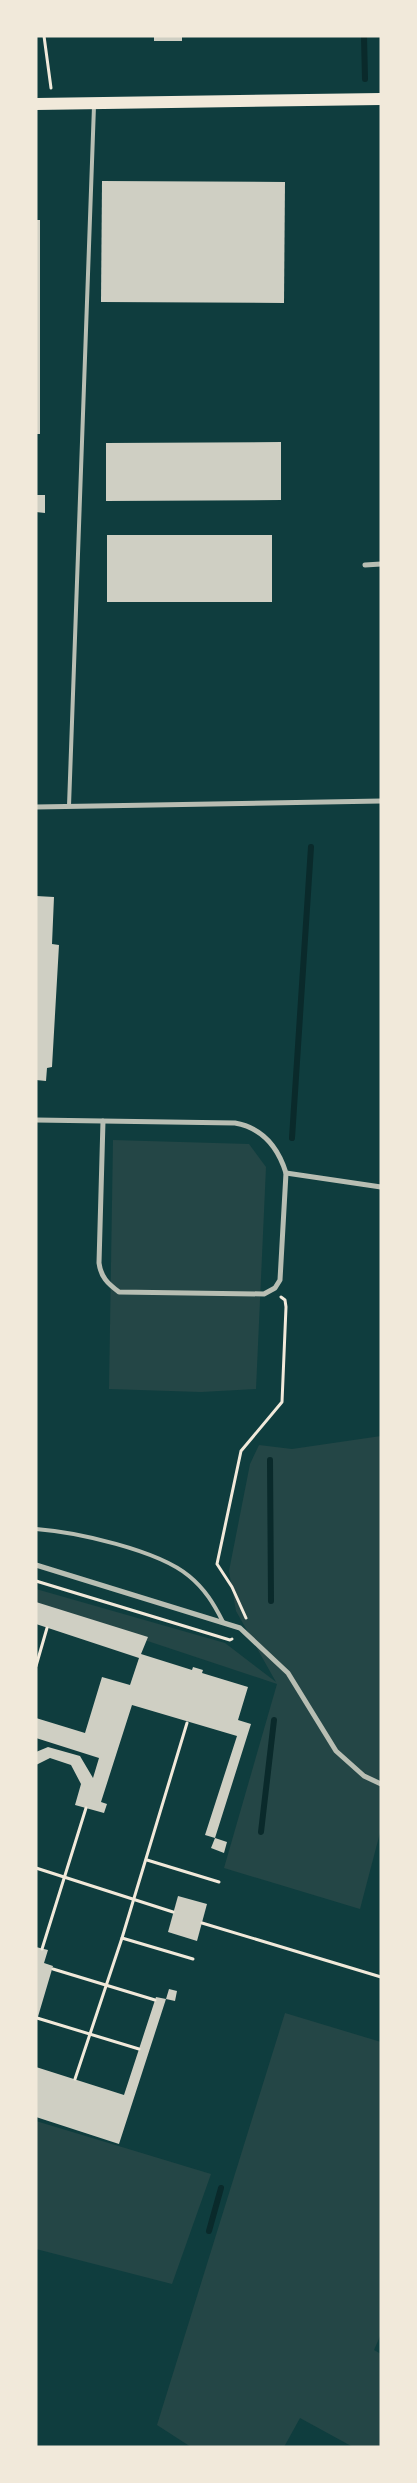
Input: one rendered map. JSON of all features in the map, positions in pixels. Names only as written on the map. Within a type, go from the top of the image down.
[{"type":"main road","points":[[36,104],[381,99]]},
{"type":"street","points":[[366,565],[381,564]]},
{"type":"street","points":[[36,807],[381,800]]},
{"type":"street","points":[[36,1120],[103,1121],[235,1123],[248,1125],[274,1145],[282,1158],[286,1173],[280,1280],[272,1290],[264,1294],[119,1292],[107,1284],[101,1274],[99,1262],[103,1121]]},
{"type":"street","points":[[286,1173],[381,1187]]},
{"type":"street","points":[[36,1565],[240,1628],[288,1672],[336,1751],[364,1776],[381,1784]]},
{"type":"lane","points":[[69,806],[94,104]]},
{"type":"lane","points":[[36,1528],[63,1531],[160,1559],[188,1575],[202,1588],[223,1622]]},
{"type":"path","points":[[44,36],[53,104]]},
{"type":"path","points":[[240,1628],[247,1620],[232,1587],[217,1564],[241,1451],[282,1402],[286,1307],[284,1300],[272,1290]]},
{"type":"path","points":[[36,1666],[48,1628]]},
{"type":"path","points":[[75,2079],[147,1860],[187,1723]]},
{"type":"path","points":[[42,1949],[86,1808]]},
{"type":"path","points":[[147,1860],[219,1882]]},
{"type":"path","points":[[36,1868],[173,1912]]},
{"type":"path","points":[[202,1923],[381,1977]]},
{"type":"path","points":[[122,1938],[193,1959]]},
{"type":"path","points":[[52,1969],[155,2000]]},
{"type":"path","points":[[37,2018],[139,2049]]},
{"type":"shaded area","points":[[113,1140],[249,1144],[266,1167],[256,1389],[201,1392],[109,1389]]},
{"type":"shaded area","points":[[381,1436],[381,1829],[360,1909],[224,1868],[277,1684],[36,1604],[36,1589],[225,1643],[276,1682],[236,1611],[229,1571],[250,1464],[259,1445],[292,1449]]},
{"type":"shaded area","points":[[285,2013],[381,2042],[381,2334],[374,2350],[381,2354],[381,2447],[353,2447],[300,2418],[284,2447],[191,2447],[157,2425]]},
{"type":"shaded area","points":[[36,2121],[211,2174],[172,2284],[36,2249]]},
{"type":"building","points":[[154,36],[182,36],[182,41],[154,41]]},
{"type":"building","points":[[102,181],[285,182],[284,303],[101,302]]},
{"type":"building","points":[[36,220],[40,220],[40,434],[36,434]]},
{"type":"building","points":[[281,442],[281,500],[106,501],[106,443]]},
{"type":"building","points":[[36,495],[45,495],[45,513],[36,512]]},
{"type":"building","points":[[107,535],[272,535],[272,602],[107,602]]},
{"type":"building","points":[[36,896],[54,897],[52,944],[59,945],[52,1067],[47,1068],[46,1081],[36,1080]]},
{"type":"building","points":[[36,1602],[148,1637],[141,1654],[192,1670],[193,1667],[203,1670],[202,1673],[248,1687],[238,1720],[251,1724],[215,1838],[205,1835],[237,1736],[132,1705],[101,1802],[107,1804],[104,1813],[75,1805],[81,1784],[71,1765],[50,1758],[36,1765],[36,1752],[48,1747],[80,1756],[93,1778],[99,1758],[36,1738],[36,1718],[85,1733],[102,1677],[130,1685],[139,1658],[36,1624]]},
{"type":"building","points":[[215,1838],[227,1842],[224,1853],[211,1848]]},
{"type":"building","points":[[178,1896],[207,1904],[197,1941],[168,1932]]},
{"type":"building","points":[[36,1947],[48,1950],[44,1963],[53,1966],[37,2020]]},
{"type":"building","points":[[169,1989],[177,1991],[175,2001],[166,1999]]},
{"type":"building","points":[[156,1997],[166,1999],[119,2144],[36,2117],[36,2067],[124,2095]]},
{"type":"waterway","points":[[364,36],[365,79]]},
{"type":"waterway","points":[[292,1138],[311,847]]},
{"type":"waterway","points":[[270,1460],[271,1601]]},
{"type":"waterway","points":[[261,1832],[274,1720]]},
{"type":"waterway","points":[[209,2231],[221,2188]]}]
